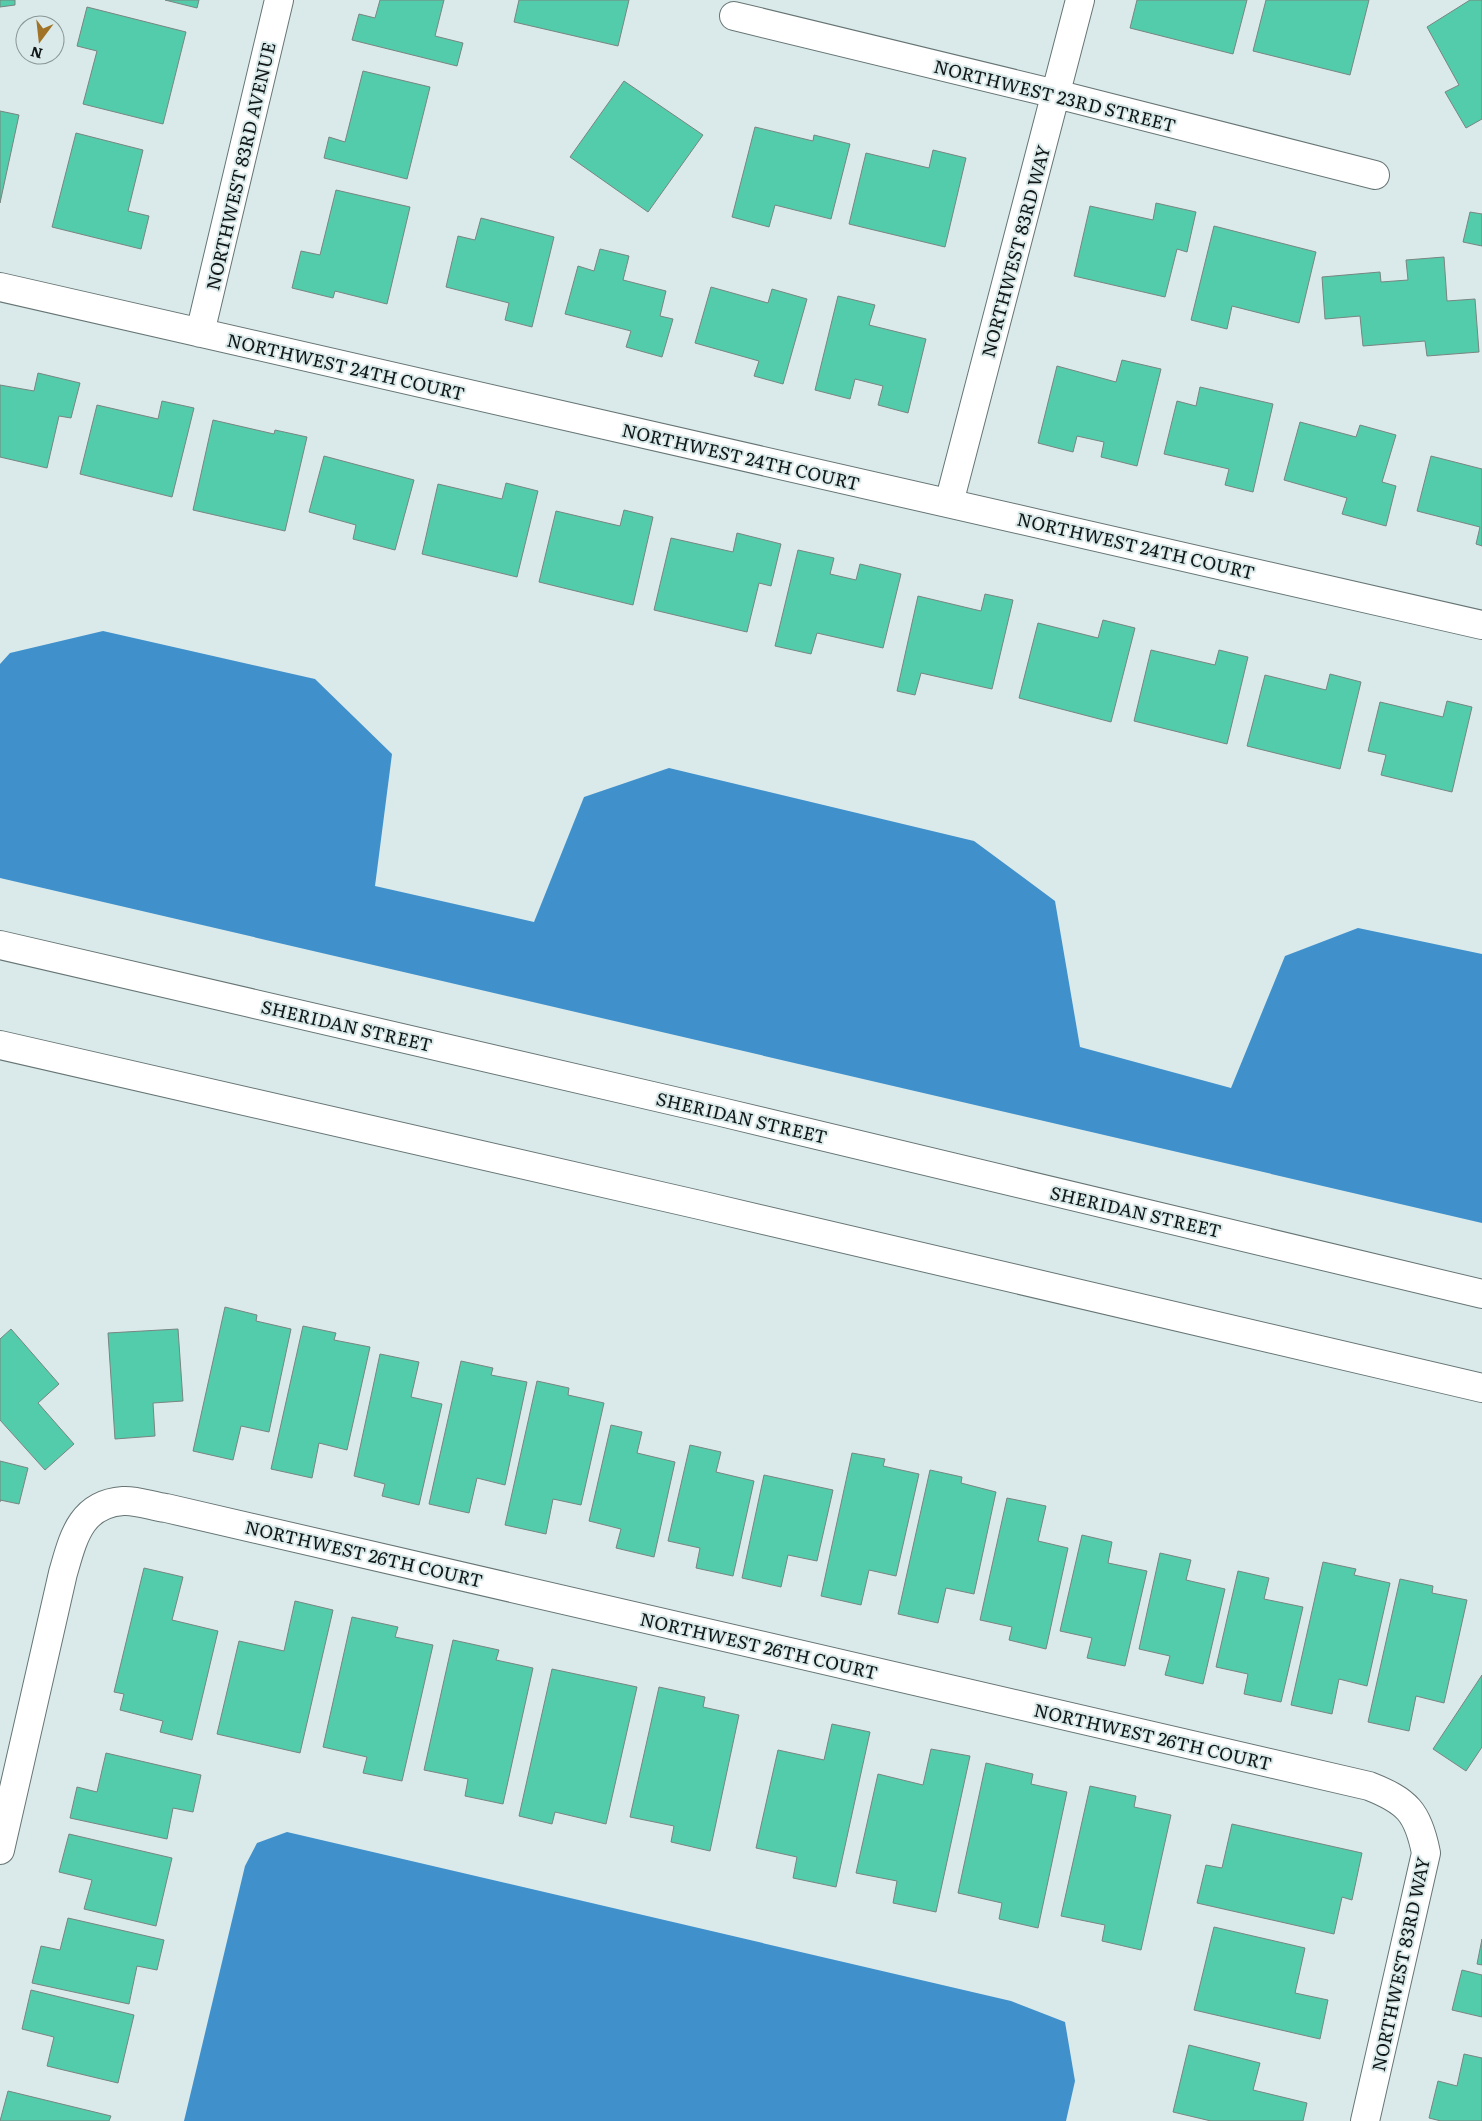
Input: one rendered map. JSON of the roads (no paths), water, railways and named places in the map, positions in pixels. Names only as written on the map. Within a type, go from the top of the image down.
[{"type":"street","name":"NORTHWEST 83RD AVENUE","points":[[200,333],[279,0]]},
{"type":"street","name":"NORTHWEST 83RD WAY","points":[[949,503],[1080,0]]},
{"type":"street","name":"NORTHWEST 23RD STREET","points":[[734,16],[1056,94],[1375,175]]},
{"type":"street","name":"NORTHWEST 24TH COURT","points":[[0,287],[1482,625]]},
{"type":"street","name":"SHERIDAN STREET","points":[[0,945],[727,1113],[1482,1294]]},
{"type":"street","points":[[0,1045],[694,1203],[1482,1388]]},
{"type":"street","name":"NORTHWEST 26TH COURT","points":[[0,1850],[63,1573],[74,1536],[86,1517],[102,1505],[124,1501],[166,1508],[1369,1786],[1392,1795],[1409,1809]]},
{"type":"street","name":"NORTHWEST 83RD WAY","points":[[1365,2121],[1426,1853],[1422,1830],[1409,1809]]},
{"type":"water","points":[[103,631],[315,679],[392,754],[375,886],[534,922],[584,797],[669,768],[974,841],[1055,901],[1080,1047],[1231,1088],[1285,956],[1358,928],[1482,954],[1482,1223],[0,878],[0,664],[10,653]]},
{"type":"water","points":[[287,1832],[1011,2001],[1065,2022],[1075,2081],[1066,2121],[184,2121],[245,1866],[257,1843]]}]
